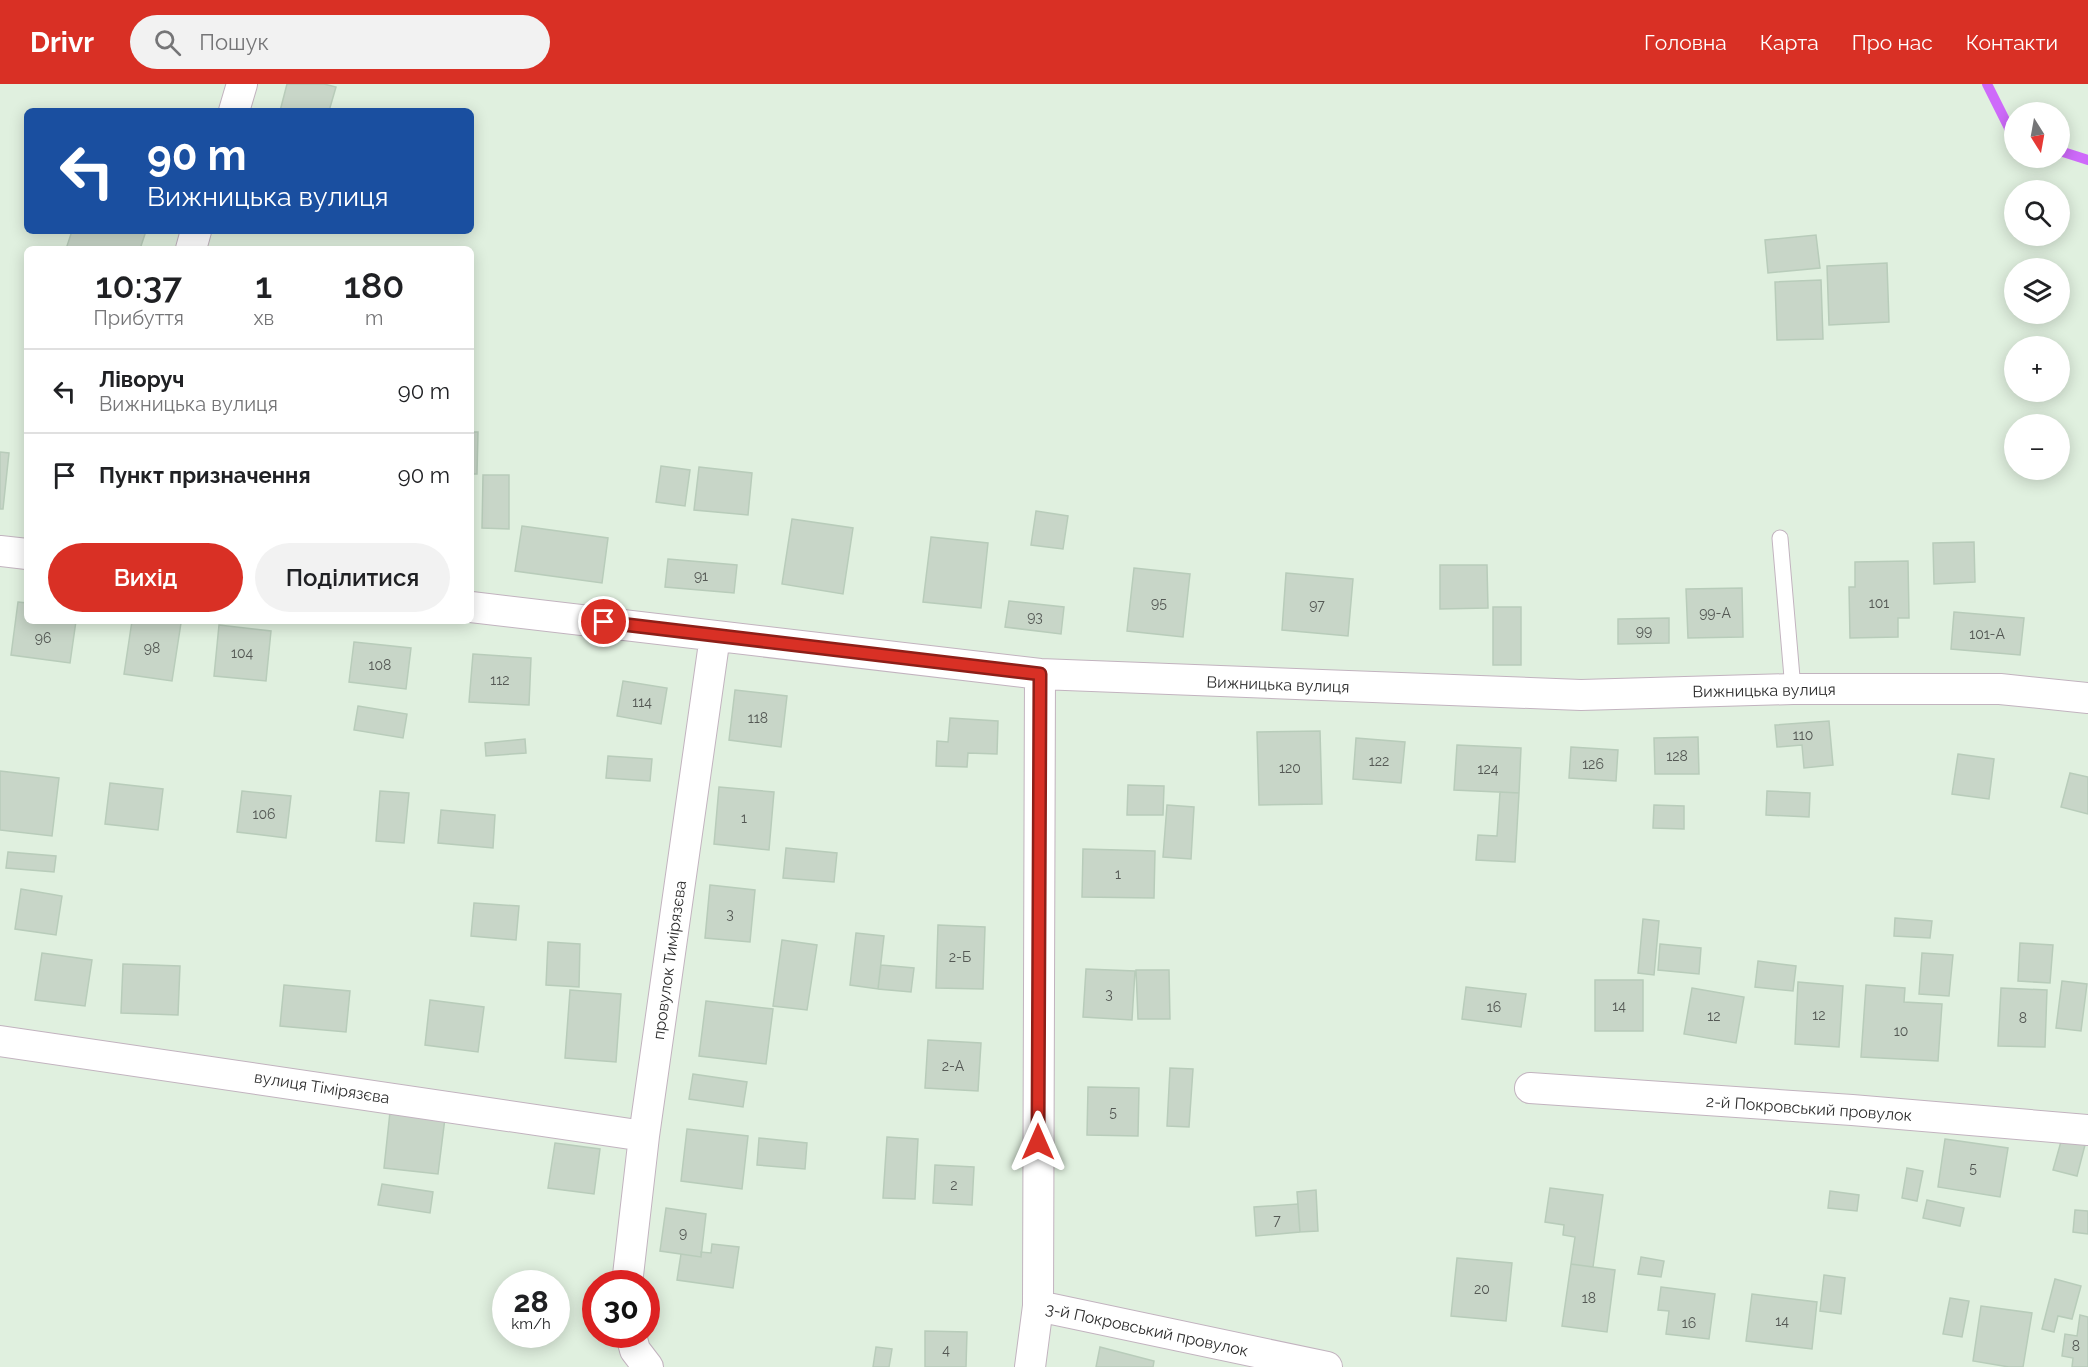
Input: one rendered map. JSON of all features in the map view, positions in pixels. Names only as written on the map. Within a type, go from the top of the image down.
[{"type":"street","points":[[235,108],[242,84]]},
{"type":"street","points":[[0,551],[24,554]]},
{"type":"street","name":"Вижницька вулиця","points":[[474,607],[1040,674],[1581,695],[1792,689],[2000,689],[2088,698]]},
{"type":"street","name":"провулок Тимірязєва","points":[[629,1270],[644,1136],[716,636]]},
{"type":"street","points":[[1030,1367],[1038,1306],[1040,674]]},
{"type":"street","name":"вулиця Тімірязєва","points":[[0,1041],[644,1136]]},
{"type":"street","name":"2-й Покровський провулок","points":[[1530,1088],[1852,1110],[2088,1130]]},
{"type":"street","name":"3-й Покровський провулок","points":[[1038,1306],[1328,1367]]},
{"type":"street","points":[[634,1348],[648,1367]]},
{"type":"lane","points":[[1780,538],[1792,689]]},
{"type":"building","points":[[287,84],[324,84],[336,87],[330,108],[281,108]]},
{"type":"building","points":[[71,234],[145,234],[141,246],[67,246]]},
{"type":"building","points":[[1816,235],[1820,268],[1768,273],[1765,240]]},
{"type":"building","points":[[1887,263],[1889,322],[1829,325],[1827,266]]},
{"type":"building","points":[[1821,280],[1823,339],[1777,340],[1775,282]]},
{"type":"building","points":[[474,432],[478,432],[477,474],[474,474]]},
{"type":"building","points":[[0,452],[9,453],[3,509],[0,509]]},
{"type":"building","points":[[661,466],[690,470],[685,506],[656,502]]},
{"type":"building","points":[[699,467],[752,473],[748,515],[694,510]]},
{"type":"building","points":[[483,475],[509,475],[509,529],[482,528]]},
{"type":"building","points":[[1036,511],[1068,516],[1063,549],[1031,545]]},
{"type":"building","points":[[792,519],[853,528],[843,594],[782,584]]},
{"type":"building","points":[[522,526],[608,538],[602,583],[515,571]]},
{"type":"building","points":[[931,537],[988,543],[981,608],[923,602]]},
{"type":"building","points":[[1974,542],[1975,582],[1934,584],[1933,543]]},
{"type":"building","points":[[668,559],[737,565],[734,593],[665,587]]},
{"type":"building","points":[[1908,561],[1909,618],[1898,618],[1898,637],[1850,638],[1849,587],[1855,587],[1855,562]]},
{"type":"building","points":[[1440,565],[1487,565],[1488,608],[1440,609]]},
{"type":"building","points":[[1134,568],[1190,574],[1183,637],[1127,631]]},
{"type":"building","points":[[1286,573],[1353,579],[1348,636],[1282,630]]},
{"type":"building","points":[[1742,588],[1743,637],[1688,638],[1686,589]]},
{"type":"building","points":[[1009,601],[1064,607],[1061,634],[1005,627]]},
{"type":"building","points":[[18,602],[24,603],[24,624],[76,624],[70,663],[11,655]]},
{"type":"building","points":[[1493,607],[1521,607],[1521,665],[1493,665]]},
{"type":"building","points":[[1954,612],[2024,618],[2020,655],[1951,649]]},
{"type":"building","points":[[1669,618],[1669,643],[1618,644],[1618,619]]},
{"type":"building","points":[[132,624],[181,624],[172,681],[124,674]]},
{"type":"building","points":[[219,625],[271,631],[266,681],[214,676]]},
{"type":"building","points":[[354,642],[411,648],[406,689],[349,682]]},
{"type":"building","points":[[473,654],[531,658],[529,705],[469,702]]},
{"type":"building","points":[[623,681],[667,688],[661,724],[617,716]]},
{"type":"building","points":[[735,690],[787,696],[781,747],[729,740]]},
{"type":"building","points":[[358,706],[407,714],[403,738],[354,730]]},
{"type":"building","points":[[950,718],[998,721],[997,754],[968,753],[967,767],[936,766],[937,741],[948,742]]},
{"type":"building","points":[[1829,721],[1833,765],[1804,768],[1802,745],[1777,747],[1775,725]]},
{"type":"building","points":[[1320,731],[1322,804],[1259,805],[1257,732]]},
{"type":"building","points":[[1698,737],[1699,774],[1655,774],[1654,738]]},
{"type":"building","points":[[1356,738],[1405,742],[1401,783],[1353,779]]},
{"type":"building","points":[[525,739],[526,753],[486,756],[485,743]]},
{"type":"building","points":[[1457,745],[1521,748],[1519,793],[1454,790]]},
{"type":"building","points":[[1571,747],[1618,750],[1616,781],[1569,778]]},
{"type":"building","points":[[1958,754],[1994,759],[1989,799],[1952,794]]},
{"type":"building","points":[[608,756],[652,759],[650,781],[606,778]]},
{"type":"building","points":[[0,771],[59,778],[52,836],[0,830]]},
{"type":"building","points":[[2070,773],[2088,777],[2088,814],[2061,807]]},
{"type":"building","points":[[110,783],[163,789],[158,830],[105,824]]},
{"type":"building","points":[[1128,785],[1164,786],[1163,815],[1127,815]]},
{"type":"building","points":[[719,787],[774,792],[769,850],[714,844]]},
{"type":"building","points":[[242,791],[291,796],[286,838],[237,832]]},
{"type":"building","points":[[380,791],[409,793],[404,843],[376,841]]},
{"type":"building","points":[[1767,791],[1810,793],[1809,817],[1766,815]]},
{"type":"building","points":[[1500,792],[1519,793],[1515,862],[1476,860],[1478,835],[1497,836]]},
{"type":"building","points":[[1167,805],[1194,807],[1191,859],[1163,857]]},
{"type":"building","points":[[1654,805],[1684,806],[1684,829],[1653,828]]},
{"type":"building","points":[[441,810],[495,815],[493,848],[438,843]]},
{"type":"building","points":[[786,848],[837,853],[834,882],[783,878]]},
{"type":"building","points":[[1083,849],[1155,851],[1154,898],[1082,897]]},
{"type":"building","points":[[8,852],[56,856],[54,872],[6,868]]},
{"type":"building","points":[[710,885],[755,890],[750,942],[705,938]]},
{"type":"building","points":[[21,889],[62,896],[56,935],[15,929]]},
{"type":"building","points":[[474,903],[519,906],[516,940],[471,936]]},
{"type":"building","points":[[1895,918],[1932,921],[1930,938],[1894,936]]},
{"type":"building","points":[[1643,919],[1659,921],[1654,975],[1638,973]]},
{"type":"building","points":[[938,925],[985,927],[983,989],[936,988]]},
{"type":"building","points":[[856,933],[884,936],[878,989],[850,985]]},
{"type":"building","points":[[782,940],[817,945],[807,1010],[773,1006]]},
{"type":"building","points":[[548,942],[580,944],[579,987],[546,985]]},
{"type":"building","points":[[2020,943],[2053,945],[2050,983],[2018,981]]},
{"type":"building","points":[[1660,944],[1701,948],[1699,974],[1658,970]]},
{"type":"building","points":[[42,953],[92,960],[85,1006],[35,1000]]},
{"type":"building","points":[[1922,953],[1953,955],[1949,996],[1919,994]]},
{"type":"building","points":[[1758,961],[1796,966],[1793,991],[1755,987]]},
{"type":"building","points":[[123,964],[180,966],[178,1015],[121,1013]]},
{"type":"building","points":[[881,965],[914,968],[911,992],[878,989]]},
{"type":"building","points":[[1086,969],[1135,971],[1132,1020],[1083,1017]]},
{"type":"building","points":[[1136,970],[1169,970],[1170,1019],[1138,1019]]},
{"type":"building","points":[[1595,980],[1643,980],[1643,1031],[1595,1031]]},
{"type":"building","points":[[2062,981],[2087,984],[2081,1031],[2056,1028]]},
{"type":"building","points":[[1798,982],[1843,986],[1839,1047],[1795,1044]]},
{"type":"building","points":[[284,985],[350,991],[346,1032],[280,1026]]},
{"type":"building","points":[[1866,985],[1905,988],[1904,1002],[1942,1004],[1938,1061],[1861,1057]]},
{"type":"building","points":[[1466,987],[1526,994],[1521,1027],[1462,1019]]},
{"type":"building","points":[[1692,988],[1744,997],[1736,1043],[1684,1034]]},
{"type":"building","points":[[2001,988],[2047,990],[2045,1047],[1998,1046]]},
{"type":"building","points":[[570,990],[621,994],[616,1062],[565,1058]]},
{"type":"building","points":[[430,1000],[484,1007],[478,1052],[425,1045]]},
{"type":"building","points":[[706,1001],[773,1009],[766,1064],[699,1056]]},
{"type":"building","points":[[928,1040],[981,1043],[978,1091],[925,1088]]},
{"type":"building","points":[[1170,1068],[1193,1069],[1189,1127],[1167,1126]]},
{"type":"building","points":[[693,1074],[747,1082],[743,1107],[689,1099]]},
{"type":"building","points":[[1088,1087],[1139,1088],[1138,1136],[1087,1135]]},
{"type":"building","points":[[390,1112],[445,1118],[438,1174],[384,1168]]},
{"type":"building","points":[[687,1129],[748,1136],[742,1189],[681,1181]]},
{"type":"building","points":[[887,1137],[918,1139],[915,1199],[883,1198]]},
{"type":"building","points":[[759,1138],[807,1143],[805,1169],[757,1165]]},
{"type":"building","points":[[2062,1138],[2085,1145],[2077,1176],[2053,1170]]},
{"type":"building","points":[[1945,1139],[2008,1148],[2000,1197],[1938,1187]]},
{"type":"building","points":[[555,1143],[600,1149],[594,1194],[548,1188]]},
{"type":"building","points":[[935,1165],[974,1167],[972,1205],[933,1203]]},
{"type":"building","points":[[1907,1168],[1923,1171],[1917,1201],[1902,1198]]},
{"type":"building","points":[[382,1184],[433,1192],[430,1213],[378,1205]]},
{"type":"building","points":[[1550,1188],[1603,1195],[1593,1267],[1571,1264],[1575,1237],[1563,1235],[1564,1225],[1545,1222]]},
{"type":"building","points":[[1316,1190],[1318,1231],[1300,1232],[1297,1192]]},
{"type":"building","points":[[1830,1191],[1859,1195],[1857,1211],[1828,1208]]},
{"type":"building","points":[[1927,1200],[1964,1208],[1960,1226],[1923,1218]]},
{"type":"building","points":[[1298,1204],[1300,1232],[1256,1236],[1254,1207]]},
{"type":"building","points":[[666,1208],[706,1214],[701,1257],[660,1251]]},
{"type":"building","points":[[2075,1210],[2088,1211],[2088,1234],[2073,1232]]},
{"type":"building","points":[[712,1244],[739,1247],[733,1288],[677,1280],[681,1254],[701,1257],[701,1252],[711,1253]]},
{"type":"building","points":[[1641,1257],[1664,1261],[1661,1277],[1638,1274]]},
{"type":"building","points":[[1457,1258],[1512,1263],[1506,1321],[1451,1316]]},
{"type":"building","points":[[1571,1264],[1615,1270],[1607,1332],[1562,1326]]},
{"type":"building","points":[[1824,1275],[1845,1278],[1841,1314],[1820,1311]]},
{"type":"building","points":[[2055,1279],[2081,1286],[2072,1319],[2058,1316],[2054,1332],[2042,1329]]},
{"type":"building","points":[[1661,1287],[1715,1294],[1709,1339],[1666,1334],[1669,1311],[1658,1310]]},
{"type":"building","points":[[1752,1294],[1817,1302],[1812,1349],[1746,1341]]},
{"type":"building","points":[[1950,1298],[1969,1301],[1962,1337],[1943,1334]]},
{"type":"building","points":[[1981,1306],[2032,1313],[2023,1367],[1973,1361]]},
{"type":"building","points":[[2080,1315],[2088,1317],[2088,1367],[2072,1367],[2073,1358],[2062,1356],[2065,1334],[2077,1336]]},
{"type":"building","points":[[925,1331],[967,1332],[966,1367],[925,1367]]},
{"type":"building","points":[[876,1347],[892,1349],[889,1367],[873,1367]]},
{"type":"building","points":[[1100,1347],[1154,1361],[1153,1367],[1096,1367]]},
{"type":"waterway","points":[[1987,84],[2004,118]]},
{"type":"waterway","points":[[2070,154],[2088,160]]},
{"type":"route","points":[[604,622],[1040,674],[1038,1142]]}]
